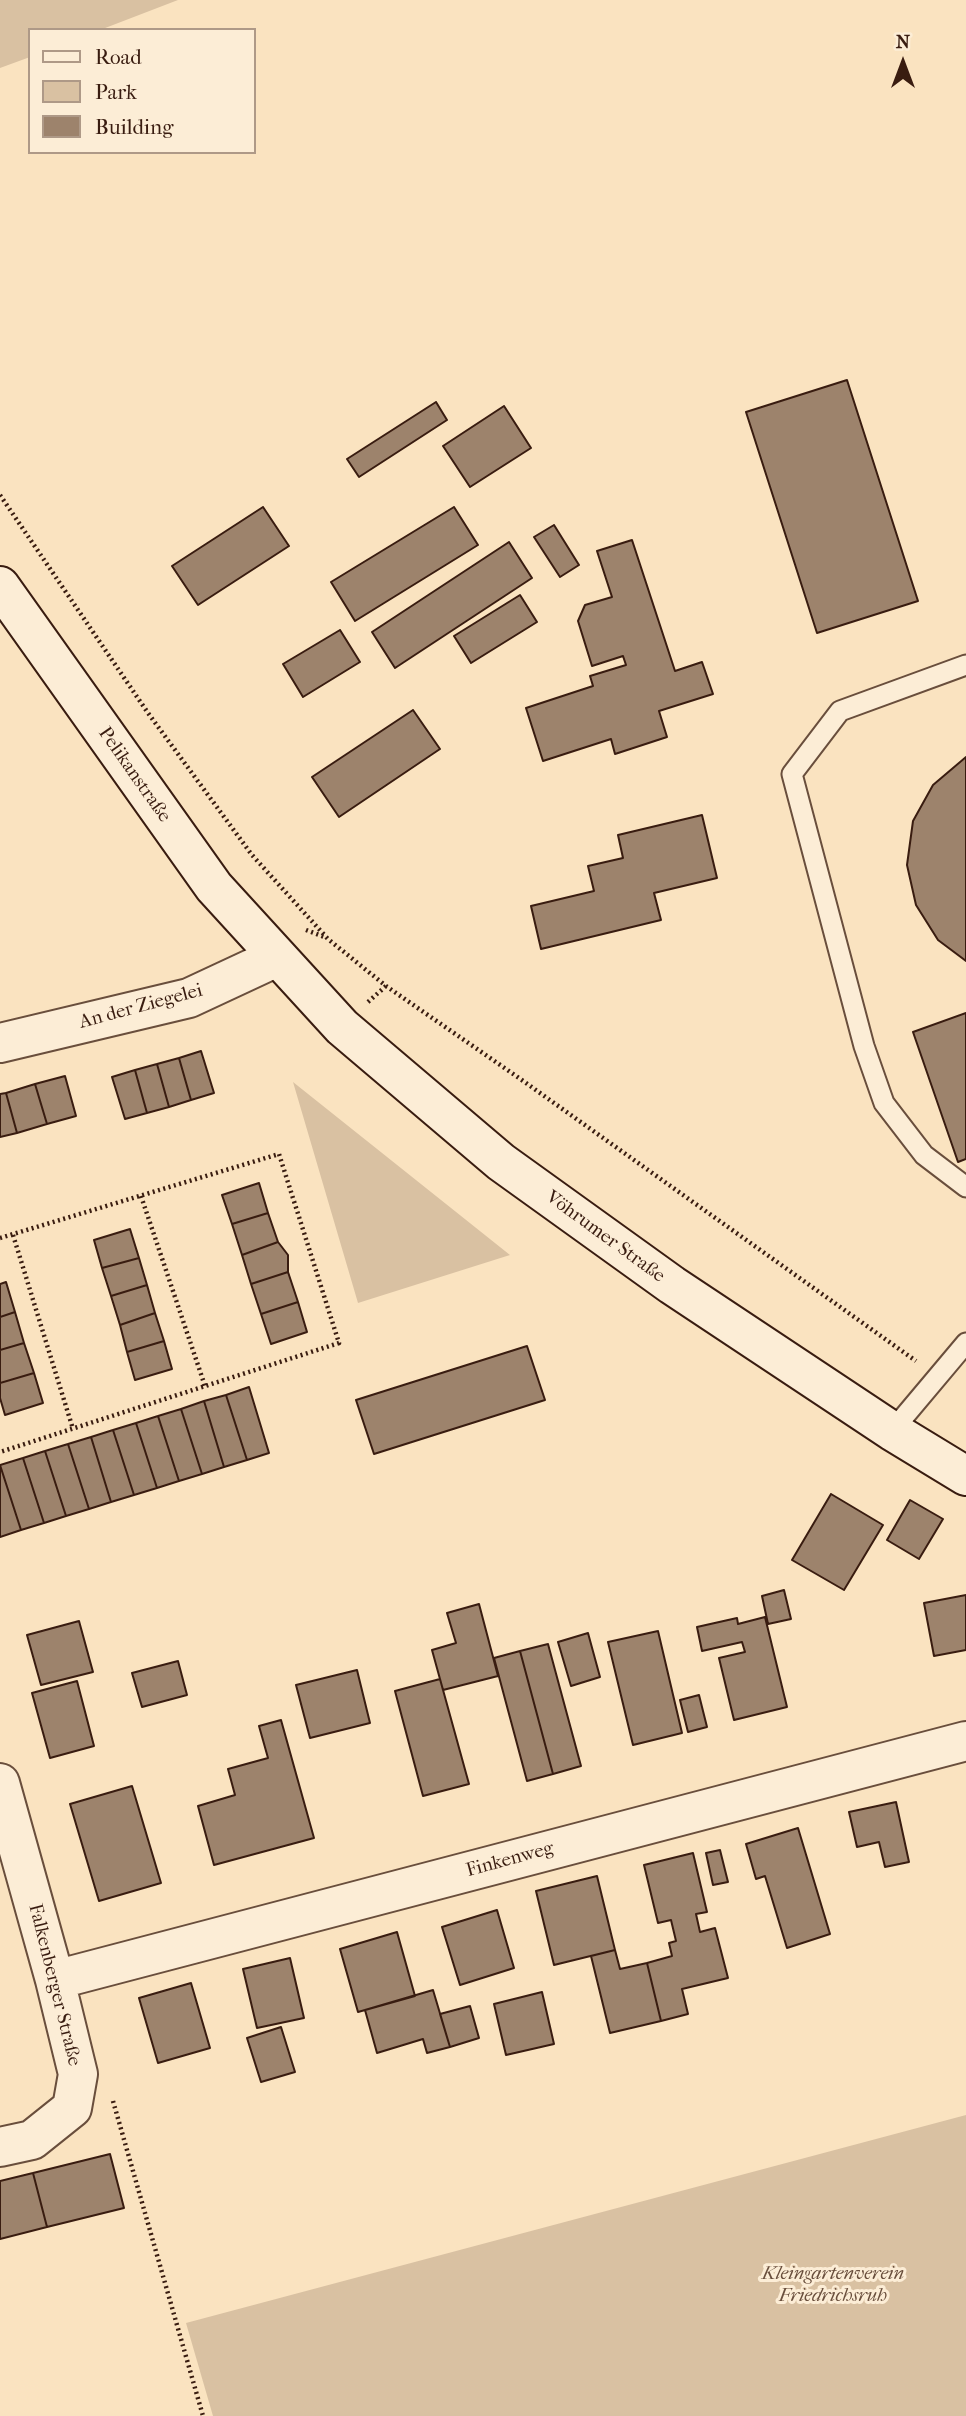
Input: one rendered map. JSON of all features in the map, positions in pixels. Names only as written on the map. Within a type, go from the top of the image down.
[{"type":"street","name":"Pelikanstraße","points":[[0,586],[214,887],[277,957]]},
{"type":"street","name":"An der Ziegelei","points":[[0,1043],[189,998],[277,957]]},
{"type":"street","name":"Vöhrumer Straße","points":[[277,957],[342,1027],[501,1161],[672,1285],[892,1431],[966,1476]]},
{"type":"street","name":"Finkenweg","points":[[55,1980],[966,1741]]},
{"type":"street","name":"Falkenberger Straße","points":[[0,1783],[55,1980],[78,2074],[72,2108],[32,2140],[0,2147]]},
{"type":"lane","points":[[966,665],[840,711],[792,774],[864,1045],[884,1103],[924,1155],[966,1187]]},
{"type":"lane","points":[[892,1431],[966,1343]]},
{"type":"path","points":[[0,495],[148,713],[244,844],[328,939],[386,986],[519,1077],[938,1377]]},
{"type":"path","points":[[0,1238],[279,1154],[339,1343],[0,1452]]},
{"type":"path","points":[[141,1196],[205,1386]]},
{"type":"path","points":[[13,1235],[73,1429]]},
{"type":"path","points":[[78,2074],[109,2085],[203,2416]]},
{"type":"green space","points":[[0,0],[178,0],[105,28],[28,28],[28,58],[0,68]]},
{"type":"green space","points":[[293,1082],[510,1255],[358,1303]]},
{"type":"green space","name":"Kleingartenverein Friedrichsruh","points":[[966,2115],[966,2416],[213,2416],[186,2323]]},
{"type":"building","points":[[847,380],[918,601],[817,633],[746,412]]},
{"type":"building","points":[[436,402],[447,420],[359,477],[347,459]]},
{"type":"building","points":[[504,406],[531,448],[470,487],[443,446]]},
{"type":"building","points":[[263,507],[289,546],[198,605],[172,566]]},
{"type":"building","points":[[454,507],[478,545],[355,621],[331,582]]},
{"type":"building","points":[[554,525],[579,565],[560,577],[534,537]]},
{"type":"building","points":[[632,540],[675,671],[702,662],[713,694],[659,711],[667,737],[615,754],[611,739],[543,761],[526,708],[593,686],[590,676],[626,665],[623,656],[592,666],[578,621],[585,605],[612,597],[597,551]]},
{"type":"building","points":[[509,542],[532,578],[395,668],[372,632]]},
{"type":"building","points":[[520,595],[537,622],[471,663],[454,636]]},
{"type":"building","points":[[340,630],[360,662],[303,697],[283,664]]},
{"type":"building","points":[[413,710],[440,749],[339,817],[312,777]]},
{"type":"building","points":[[966,757],[966,961],[938,940],[916,905],[907,865],[913,821],[933,785]]},
{"type":"building","points":[[702,815],[717,878],[654,893],[661,920],[541,949],[531,906],[594,891],[588,866],[623,858],[618,835]]},
{"type":"building","points":[[966,1013],[966,1159],[958,1162],[913,1032]]},
{"type":"building","points":[[201,1051],[214,1093],[191,1100],[179,1058]]},
{"type":"building","points":[[179,1058],[191,1100],[169,1107],[157,1064]]},
{"type":"building","points":[[157,1064],[169,1107],[147,1113],[135,1070]]},
{"type":"building","points":[[135,1070],[147,1113],[125,1119],[112,1077]]},
{"type":"building","points":[[65,1076],[76,1116],[47,1124],[35,1084]]},
{"type":"building","points":[[35,1084],[47,1124],[17,1133],[6,1093]]},
{"type":"building","points":[[6,1093],[17,1133],[0,1137],[0,1094]]},
{"type":"building","points":[[259,1183],[268,1213],[232,1224],[222,1195]]},
{"type":"building","points":[[268,1213],[278,1242],[242,1255],[232,1224]]},
{"type":"building","points":[[130,1229],[139,1258],[102,1268],[94,1240]]},
{"type":"building","points":[[278,1242],[288,1255],[288,1272],[251,1284],[242,1255]]},
{"type":"building","points":[[139,1258],[147,1285],[111,1296],[102,1268]]},
{"type":"building","points":[[288,1272],[298,1302],[261,1314],[251,1284]]},
{"type":"building","points":[[6,1282],[15,1312],[0,1317],[0,1284]]},
{"type":"building","points":[[147,1285],[155,1313],[120,1325],[111,1296]]},
{"type":"building","points":[[298,1302],[307,1332],[271,1344],[261,1314]]},
{"type":"building","points":[[15,1312],[24,1343],[0,1350],[0,1317]]},
{"type":"building","points":[[155,1313],[164,1341],[127,1352],[120,1325]]},
{"type":"building","points":[[164,1341],[172,1369],[135,1380],[127,1352]]},
{"type":"building","points":[[24,1343],[34,1373],[0,1383],[0,1350]]},
{"type":"building","points":[[527,1346],[545,1400],[374,1454],[356,1400]]},
{"type":"building","points":[[34,1373],[43,1403],[5,1415],[0,1398],[0,1383]]},
{"type":"building","points":[[249,1387],[269,1453],[247,1460],[226,1395]]},
{"type":"building","points":[[226,1395],[247,1460],[224,1467],[204,1401]]},
{"type":"building","points":[[204,1401],[224,1467],[202,1474],[181,1409]]},
{"type":"building","points":[[181,1409],[202,1474],[179,1481],[158,1416]]},
{"type":"building","points":[[158,1416],[179,1481],[157,1488],[136,1423]]},
{"type":"building","points":[[136,1423],[157,1488],[134,1495],[113,1430]]},
{"type":"building","points":[[113,1430],[134,1495],[111,1502],[91,1437]]},
{"type":"building","points":[[91,1437],[111,1502],[89,1509],[68,1444]]},
{"type":"building","points":[[68,1444],[89,1509],[66,1516],[45,1451]]},
{"type":"building","points":[[45,1451],[66,1516],[44,1523],[23,1458]]},
{"type":"building","points":[[23,1458],[44,1523],[21,1530],[0,1465]]},
{"type":"building","points":[[0,1465],[21,1530],[0,1537]]},
{"type":"building","points":[[831,1494],[883,1525],[844,1590],[792,1560]]},
{"type":"building","points":[[910,1500],[943,1519],[919,1559],[887,1540]]},
{"type":"building","points":[[784,1590],[791,1619],[768,1624],[762,1596]]},
{"type":"building","points":[[966,1595],[966,1650],[934,1656],[924,1603]]},
{"type":"building","points":[[479,1604],[498,1676],[443,1690],[432,1650],[456,1643],[447,1613]]},
{"type":"building","points":[[765,1617],[787,1707],[734,1720],[719,1658],[745,1652],[742,1642],[702,1651],[697,1627],[737,1618],[738,1624]]},
{"type":"building","points":[[79,1621],[93,1672],[41,1685],[27,1635]]},
{"type":"building","points":[[658,1631],[682,1733],[633,1745],[608,1642]]},
{"type":"building","points":[[588,1633],[600,1677],[571,1686],[558,1642]]},
{"type":"building","points":[[548,1644],[581,1766],[553,1774],[520,1651]]},
{"type":"building","points":[[520,1651],[553,1774],[527,1781],[494,1658]]},
{"type":"building","points":[[178,1661],[187,1695],[142,1707],[132,1673]]},
{"type":"building","points":[[357,1670],[370,1723],[310,1738],[296,1685]]},
{"type":"building","points":[[440,1679],[469,1784],[423,1796],[395,1691]]},
{"type":"building","points":[[77,1681],[94,1746],[50,1758],[32,1693]]},
{"type":"building","points":[[699,1695],[707,1727],[688,1732],[680,1700]]},
{"type":"building","points":[[281,1720],[314,1838],[214,1865],[198,1806],[235,1795],[228,1769],[268,1758],[259,1726]]},
{"type":"building","points":[[132,1786],[161,1883],[99,1901],[70,1804]]},
{"type":"building","points":[[896,1802],[909,1862],[885,1867],[879,1842],[857,1847],[849,1812]]},
{"type":"building","points":[[798,1828],[830,1934],[787,1948],[765,1876],[756,1879],[746,1844]]},
{"type":"building","points":[[720,1850],[728,1882],[713,1885],[706,1853]]},
{"type":"building","points":[[693,1853],[707,1912],[696,1914],[700,1932],[715,1928],[728,1978],[682,1989],[688,2014],[661,2021],[647,1963],[672,1956],[669,1943],[676,1941],[671,1920],[658,1923],[644,1865]]},
{"type":"building","points":[[597,1876],[615,1950],[554,1965],[536,1891]]},
{"type":"building","points":[[497,1910],[514,1968],[460,1985],[442,1927]]},
{"type":"building","points":[[397,1932],[415,1996],[358,2012],[340,1949]]},
{"type":"building","points":[[615,1950],[620,1969],[647,1963],[661,2021],[610,2033],[591,1956]]},
{"type":"building","points":[[290,1958],[304,2018],[257,2028],[243,1969]]},
{"type":"building","points":[[191,1983],[210,2048],[158,2063],[139,1998]]},
{"type":"building","points":[[433,1990],[450,2047],[427,2053],[423,2039],[377,2053],[365,2010]]},
{"type":"building","points":[[542,1992],[554,2044],[506,2055],[494,2004]]},
{"type":"building","points":[[470,2006],[479,2038],[450,2047],[440,2014]]},
{"type":"building","points":[[281,2027],[295,2072],[261,2082],[247,2038]]},
{"type":"building","points":[[110,2154],[124,2208],[47,2227],[33,2173]]},
{"type":"building","points":[[33,2173],[47,2227],[0,2239],[0,2181]]}]
